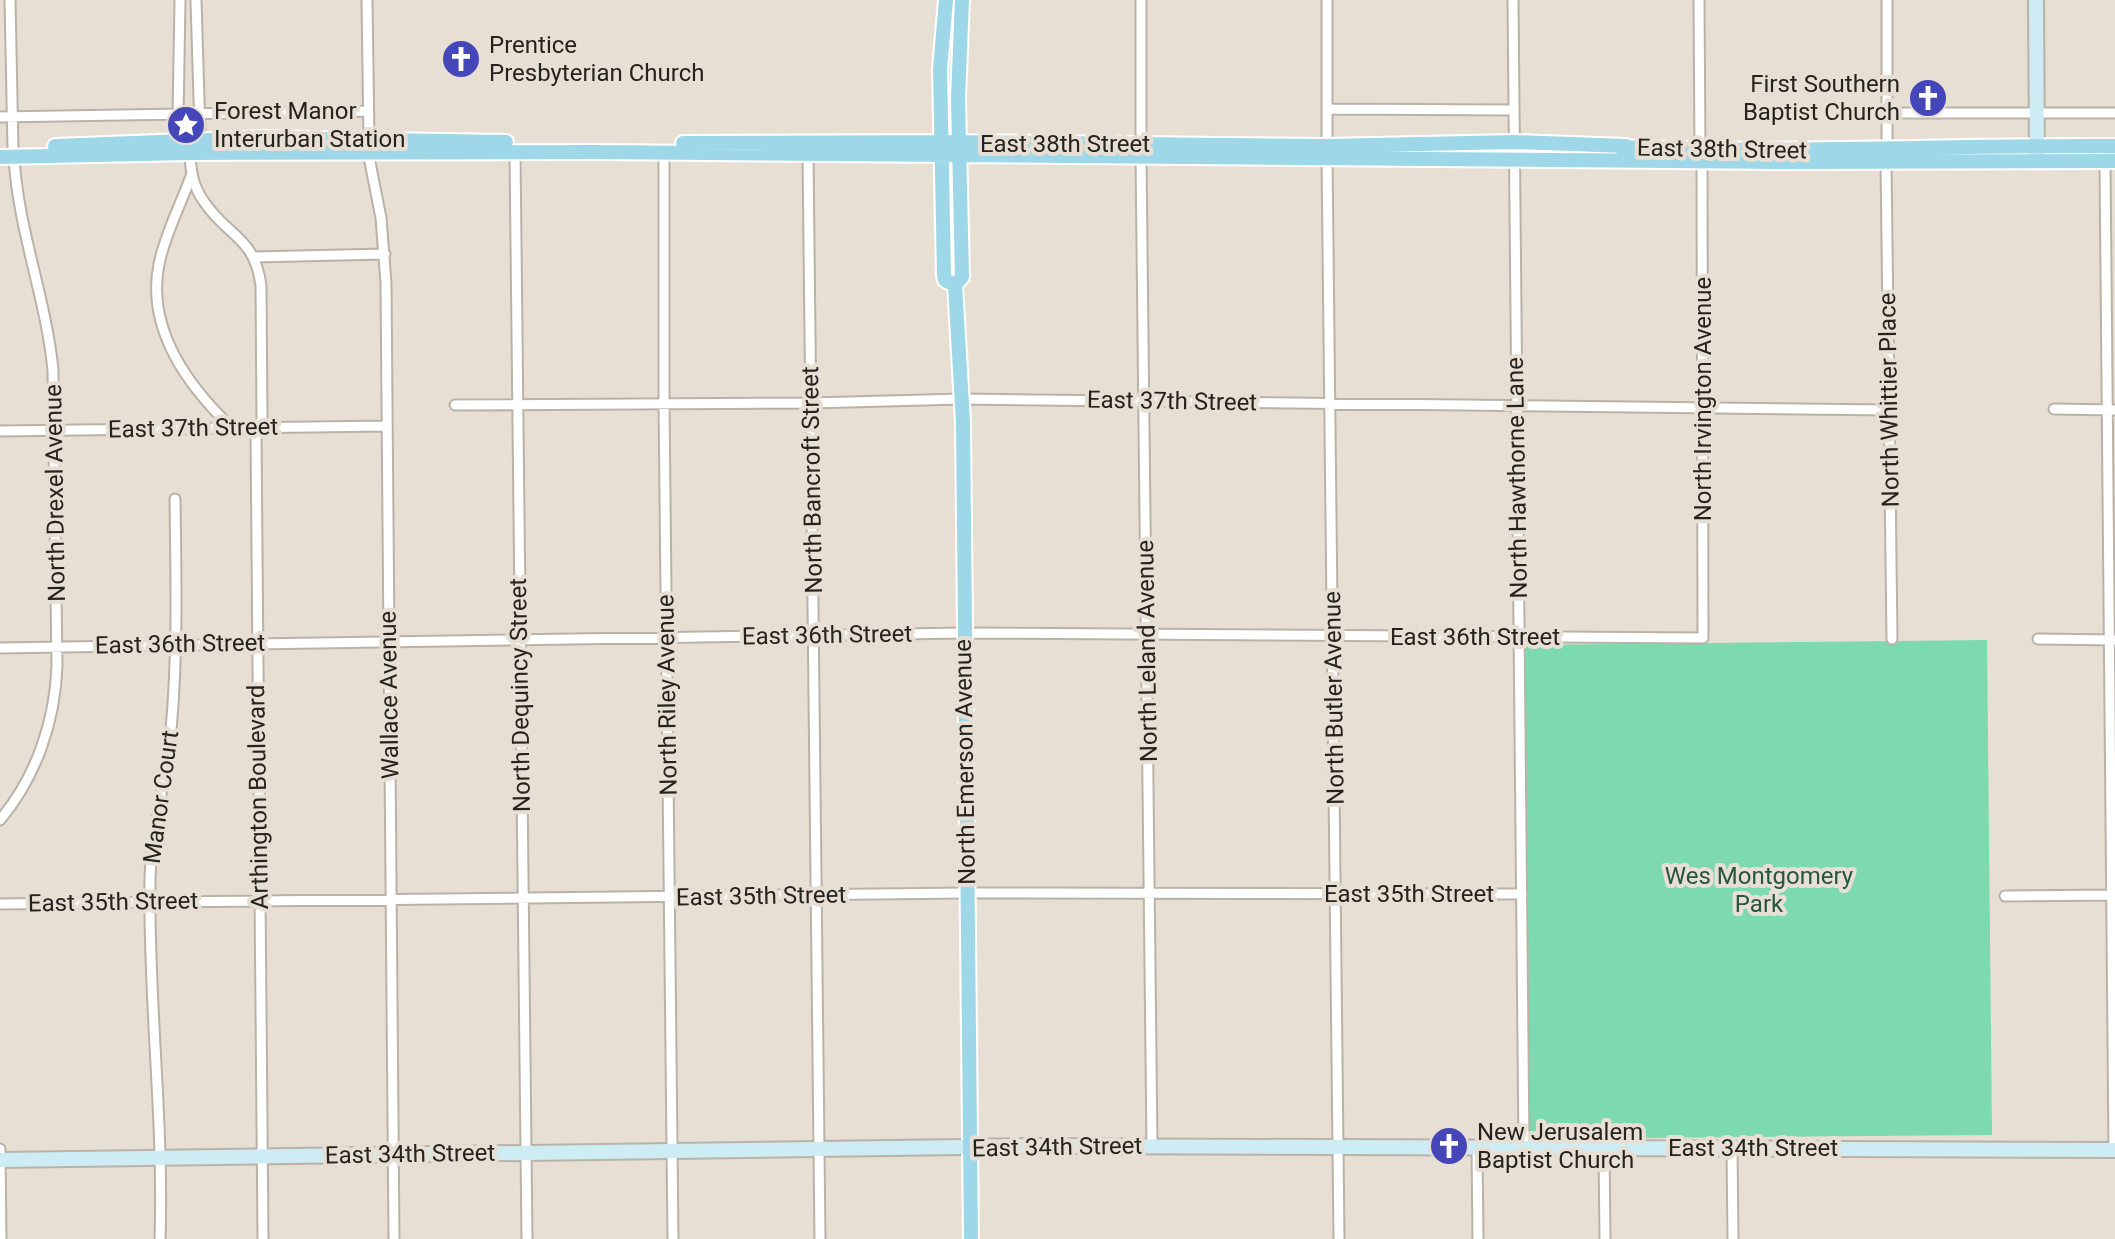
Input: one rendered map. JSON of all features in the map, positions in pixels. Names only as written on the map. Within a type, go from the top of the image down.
[{"type":"main road","name":"North Emerson Avenue","points":[[946,0],[940,69],[944,275],[945,280],[955,285]]},
{"type":"main road","name":"North Emerson Avenue","points":[[962,0],[959,149],[962,277],[955,285],[962,399],[971,1239]]},
{"type":"main road","points":[[2036,0],[2037,153]]},
{"type":"main road","name":"East 38th Street","points":[[1327,151],[1514,142],[1701,156]]},
{"type":"main road","name":"East 38th Street","points":[[7,153],[190,145],[588,143],[1327,151],[1513,160],[2037,153],[2115,146]]},
{"type":"main road","name":"East 38th Street","points":[[368,146],[515,152],[808,154],[941,148]]},
{"type":"main road","name":"East 38th Street","points":[[2037,153],[2110,161]]},
{"type":"main road","name":"East 34th Street","points":[[0,1160],[1152,1146],[2114,1150]]},
{"type":"street","name":"North Drexel Avenue","points":[[0,820],[27,782],[46,735],[56,685],[55,430],[50,339],[7,153],[11,116],[10,0]]},
{"type":"street","name":"Arthington Boulevard","points":[[180,0],[180,132],[190,145],[191,176],[205,203],[240,237],[253,257],[261,286],[262,420],[256,434],[256,643],[263,1239]]},
{"type":"street","name":"Arthington Boulevard","points":[[190,145],[200,132],[201,112],[196,0]]},
{"type":"street","name":"Wallace Avenue","points":[[367,0],[368,146],[385,254],[394,1239]]},
{"type":"street","name":"North Leland Avenue","points":[[1141,0],[1152,1146]]},
{"type":"street","name":"North Butler Avenue","points":[[1327,0],[1339,1239]]},
{"type":"street","name":"North Hawthorne Lane","points":[[1513,0],[1524,1148]]},
{"type":"street","name":"North Irvington Avenue","points":[[1699,0],[1703,638]]},
{"type":"street","name":"North Whittier Place","points":[[1887,0],[1892,639]]},
{"type":"street","points":[[1327,109],[1514,110]]},
{"type":"street","points":[[0,117],[368,111]]},
{"type":"street","points":[[1887,113],[2115,113]]},
{"type":"street","name":"North Dequincy Street","points":[[515,152],[527,1239]]},
{"type":"street","name":"North Riley Avenue","points":[[664,152],[673,1239]]},
{"type":"street","name":"North Bancroft Street","points":[[808,154],[820,1239]]},
{"type":"street","points":[[2110,161],[2114,1150]]},
{"type":"street","points":[[191,176],[160,259],[157,285],[160,318],[185,375],[206,403],[231,427]]},
{"type":"street","points":[[253,257],[385,254]]},
{"type":"street","name":"East 37th Street","points":[[455,405],[962,399],[1889,410]]},
{"type":"street","points":[[2054,409],[2111,410]]},
{"type":"street","name":"East 37th Street","points":[[0,431],[387,426]]},
{"type":"street","name":"Manor Court","points":[[160,1239],[150,901],[153,839],[169,747],[176,645],[175,499]]},
{"type":"street","name":"East 36th Street","points":[[0,648],[963,633],[1703,638]]},
{"type":"street","points":[[2038,639],[2112,640]]},
{"type":"street","name":"East 35th Street","points":[[0,904],[966,893],[1522,894]]},
{"type":"street","points":[[2005,896],[2113,895]]},
{"type":"street","points":[[1477,1148],[1478,1239]]},
{"type":"street","points":[[1604,1148],[1605,1239]]},
{"type":"street","points":[[1732,1148],[1733,1239]]},
{"type":"street","points":[[0,1149],[1,1239]]},
{"type":"green space","name":"Wes Montgomery Park","points":[[1987,640],[1992,1135],[1530,1139],[1525,645]]},
{"type":"place","name":"Prentice Presbyterian Church","points":[[461,59]]},
{"type":"place","name":"First Southern Baptist Church","points":[[1928,98]]},
{"type":"place","name":"Forest Manor Interurban Station","points":[[186,125]]},
{"type":"place","name":"New Jerusalem Baptist Church","points":[[1449,1146]]}]
